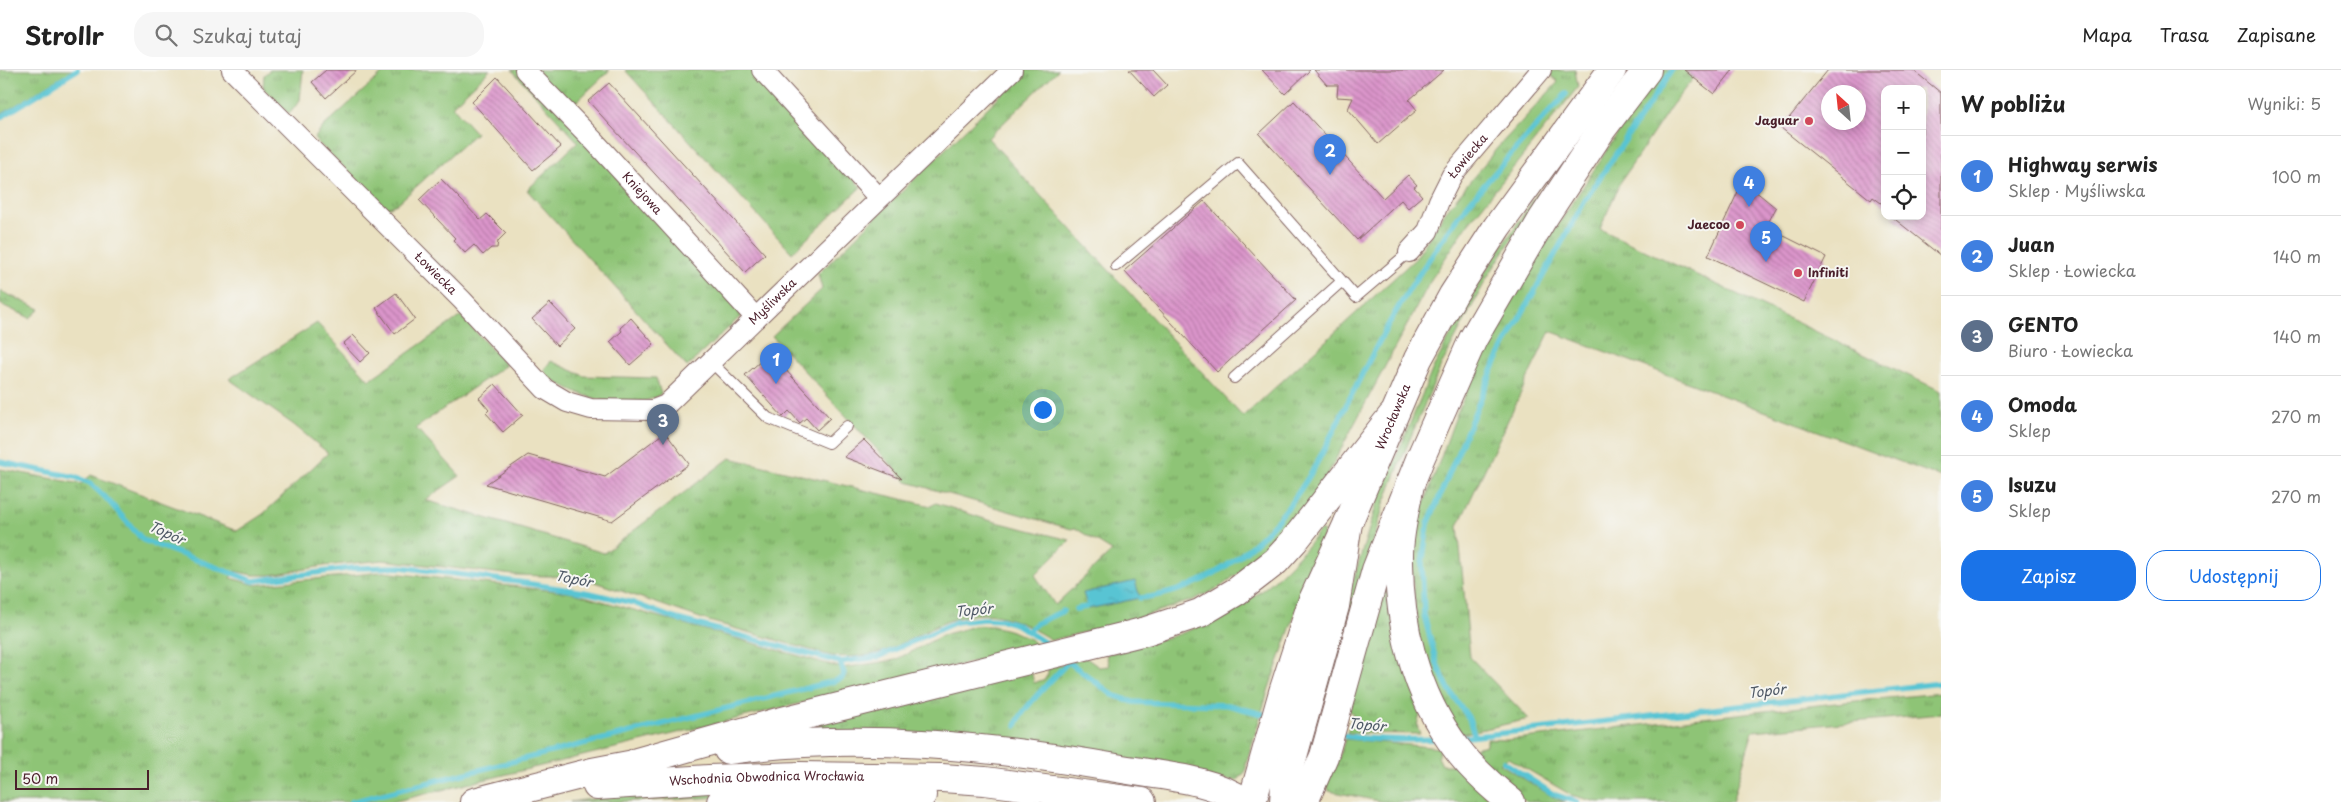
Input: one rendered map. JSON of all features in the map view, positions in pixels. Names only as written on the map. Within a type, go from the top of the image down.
[{"type":"main road","name":"Wrocławska","points":[[1295,696],[1335,606],[1348,523],[1392,416],[1418,360],[1458,288],[1497,226],[1612,70]]},
{"type":"main road","points":[[1304,802],[1324,756],[1376,570],[1410,484],[1474,338],[1542,220],[1602,129],[1647,70]]},
{"type":"main road","points":[[482,800],[637,762],[778,722],[1105,642],[1200,613],[1237,591],[1276,561],[1294,541],[1392,416]]},
{"type":"main road","points":[[1410,484],[1399,554],[1402,602],[1413,663],[1426,696],[1457,749],[1483,778],[1511,802]]},
{"type":"main road","points":[[1252,802],[1268,745],[1295,696]]},
{"type":"main road","points":[[1284,802],[1285,785],[1294,752],[1295,696]]},
{"type":"main road","points":[[637,762],[780,744],[867,742],[948,744],[1032,754],[1180,779],[1220,788],[1245,802]]},
{"type":"main road","name":"Wschodnia Obwodnica Wrocławia","points":[[482,800],[628,783],[800,776],[942,778],[985,781],[1136,801]]},
{"type":"main road","name":"Wschodnia Obwodnica Wrocławia","points":[[721,802],[1045,790]]},
{"type":"street","name":"Kniejowa","points":[[525,70],[595,142],[756,318]]},
{"type":"street","points":[[762,70],[879,198]]},
{"type":"street","name":"Myśliwska","points":[[666,405],[1012,70]]},
{"type":"street","name":"Łowiecka","points":[[1409,252],[1428,231],[1439,201],[1452,175],[1541,70]]},
{"type":"street","name":"Łowiecka","points":[[234,71],[455,294],[545,389],[567,402],[591,409],[653,410],[666,405]]},
{"type":"lane","points":[[1116,266],[1238,163],[1356,297],[1409,252]]},
{"type":"lane","points":[[1234,378],[1342,281]]},
{"type":"lane","points":[[711,362],[768,418],[830,443],[847,426]]},
{"type":"green space","points":[[0,70],[73,70],[0,115]]},
{"type":"green space","points":[[270,70],[303,70],[300,100],[291,112],[288,113],[263,88],[264,75]]},
{"type":"green space","points":[[386,70],[490,70],[452,106],[476,133],[397,204],[387,208],[314,139],[323,127]]},
{"type":"green space","points":[[512,70],[610,70],[572,106],[742,315],[687,367],[527,190],[578,142]]},
{"type":"green space","points":[[625,70],[752,70],[861,187],[792,253]]},
{"type":"green space","points":[[1026,70],[1058,70],[988,138],[1243,417],[1416,258],[1446,211],[1498,147],[1558,82],[1549,74],[1552,71],[1575,70],[1578,87],[1468,224],[1432,278],[1315,498],[1270,549],[1220,587],[1193,600],[1121,623],[1052,640],[1014,620],[984,614],[968,615],[953,619],[876,654],[832,656],[709,621],[580,577],[514,575],[383,560],[323,566],[270,575],[253,575],[235,571],[230,578],[256,585],[383,572],[573,593],[842,668],[895,660],[943,635],[974,626],[993,626],[1012,631],[1030,639],[1037,646],[392,802],[0,802],[0,469],[81,484],[91,475],[237,531],[263,514],[328,453],[294,425],[229,379],[317,323],[369,380],[461,316],[506,365],[416,428],[460,476],[425,500],[604,553],[730,458],[931,506],[936,503],[988,520],[1070,540],[1035,575],[1055,605],[1112,551],[1075,528],[1071,529],[907,482],[772,336],[822,289],[818,274]]},
{"type":"green space","points":[[1659,70],[1700,70],[1672,105],[1620,183],[1600,229],[1941,391],[1941,477],[1550,331],[1458,526],[1470,657],[1529,719],[1462,734],[1434,693],[1419,651],[1411,560],[1419,518],[1457,413],[1491,338],[1530,268]]},
{"type":"green space","points":[[1537,194],[1540,195],[1487,278],[1441,366],[1384,504],[1327,701],[1320,700],[1376,506],[1433,368],[1486,270]]},
{"type":"green space","points":[[0,291],[40,309],[30,318],[0,304]]},
{"type":"green space","points":[[551,361],[584,376],[656,378],[661,394],[638,402],[625,403],[586,396],[557,383],[549,377],[544,369]]},
{"type":"green space","points":[[1320,530],[1324,532],[1269,688],[1246,764],[1246,771],[1237,781],[776,731],[1031,671],[1034,683],[1045,679],[1048,674],[1048,668],[1086,658],[1099,667],[1109,666],[1106,654],[1171,637],[1200,626],[1226,614],[1251,598],[1275,580]]},
{"type":"green space","points":[[1386,571],[1421,711],[1417,725],[1420,734],[1347,733],[1353,713],[1348,711]]},
{"type":"green space","points":[[1941,693],[1941,714],[1753,731],[1732,802],[1597,802],[1571,795],[1508,758],[1500,764],[1555,798],[1566,802],[1527,802],[1517,796],[1474,751],[1475,748],[1487,745],[1487,739],[1506,740]]},
{"type":"green space","points":[[1345,739],[1440,748],[1438,757],[1442,765],[1454,765],[1493,802],[1384,802],[1329,791],[1327,785],[1334,760],[1338,761]]},
{"type":"green space","points":[[840,791],[671,800],[570,802],[636,793]]},
{"type":"water","points":[[1135,581],[1140,598],[1088,609],[1083,593]]},
{"type":"building","points":[[326,70],[357,70],[326,98],[312,82]]},
{"type":"building","points":[[1129,70],[1153,70],[1167,85],[1154,97]]},
{"type":"building","points":[[1262,70],[1310,70],[1285,94]]},
{"type":"building","points":[[1314,70],[1444,70],[1409,100],[1417,110],[1378,144],[1348,109],[1353,98],[1337,97],[1338,85],[1327,85]]},
{"type":"building","points":[[1684,70],[1733,70],[1714,94]]},
{"type":"building","points":[[1828,70],[1913,70],[1941,93],[1941,256],[1896,220],[1926,220],[1926,85],[1881,85],[1881,203],[1873,197],[1871,200],[1781,128]]},
{"type":"building","points":[[497,77],[561,147],[533,170],[472,102]]},
{"type":"building","points":[[609,83],[765,254],[745,272],[588,101]]},
{"type":"building","points":[[1294,101],[1383,198],[1408,175],[1417,185],[1414,187],[1422,196],[1408,208],[1401,200],[1357,240],[1259,134]]},
{"type":"building","points":[[441,179],[480,220],[487,214],[506,233],[498,241],[497,248],[491,248],[483,255],[474,245],[465,253],[453,240],[455,238],[419,200]]},
{"type":"building","points":[[1743,181],[1776,208],[1768,223],[1782,230],[1780,234],[1826,257],[1804,302],[1708,256]]},
{"type":"building","points":[[1204,201],[1296,300],[1217,372],[1124,271]]},
{"type":"building","points":[[396,293],[415,319],[395,334],[376,308]]},
{"type":"building","points":[[550,303],[575,329],[557,346],[532,319]]},
{"type":"building","points":[[631,318],[654,344],[630,365],[610,342],[622,331],[620,328]]},
{"type":"building","points":[[353,335],[370,353],[360,362],[343,344]]},
{"type":"building","points":[[770,353],[830,418],[817,430],[806,418],[800,423],[789,411],[783,417],[745,375]]},
{"type":"building","points":[[495,384],[523,415],[503,432],[486,413],[489,410],[479,398]]},
{"type":"building","points":[[665,432],[689,464],[612,521],[486,484],[528,455],[605,477]]},
{"type":"building","points":[[864,440],[902,479],[844,457]]},
{"type":"waterway","points":[[0,118],[77,70]]},
{"type":"waterway","points":[[1475,736],[1468,717],[1449,690],[1437,664],[1424,615],[1422,564],[1428,524],[1495,364],[1514,328],[1587,197],[1672,70]]},
{"type":"waterway","points":[[1140,598],[1165,594],[1190,586],[1213,574],[1254,544],[1273,525],[1311,473],[1389,323],[1439,244],[1490,178],[1566,94]]},
{"type":"waterway","name":"Topór","points":[[0,462],[75,477],[90,483],[143,540],[253,581],[353,568],[401,567],[518,582],[590,593],[633,603],[673,618],[840,662],[878,657],[956,622],[984,619],[1002,620],[1016,624],[1050,646]]},
{"type":"waterway","points":[[1076,609],[1086,607]]},
{"type":"waterway","points":[[1028,631],[1037,623],[1063,611]]},
{"type":"waterway","name":"Topór","points":[[1066,660],[1113,695],[1133,702],[1228,705],[1270,716]]},
{"type":"waterway","points":[[351,802],[835,681],[842,678],[844,673],[840,662]]},
{"type":"waterway","points":[[1016,726],[1024,711],[1068,662]]},
{"type":"waterway","name":"Topór","points":[[1459,738],[1941,683]]},
{"type":"waterway","name":"Topór","points":[[1337,734],[1374,739],[1439,739]]},
{"type":"waterway","points":[[1504,762],[1553,794],[1577,802]]},
{"type":"place","name":"Jaguar","points":[[1809,121]]},
{"type":"place","name":"Juan","points":[[1330,175]]},
{"type":"place","name":"Omoda","points":[[1749,207]]},
{"type":"place","name":"Jaecoo","points":[[1740,225]]},
{"type":"place","name":"Isuzu","points":[[1766,262]]},
{"type":"place","name":"Infiniti","points":[[1798,273]]},
{"type":"place","name":"Highway serwis","points":[[776,384]]},
{"type":"place","name":"GENTO","points":[[663,445]]}]
